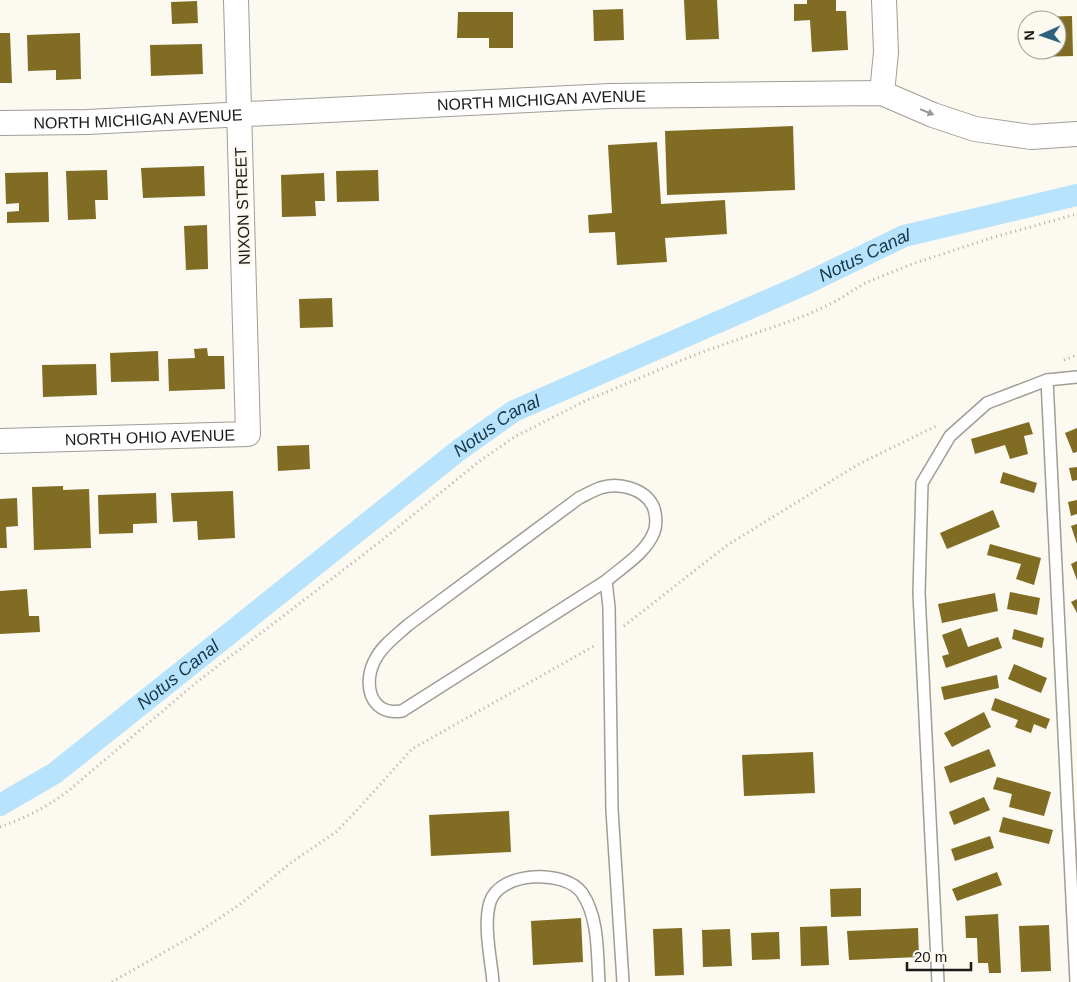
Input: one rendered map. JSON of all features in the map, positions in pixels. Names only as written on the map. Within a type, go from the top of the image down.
[{"type":"street","name":"NIXON STREET","points":[[236,0],[246,352]]},
{"type":"street","points":[[882,93],[886,52],[884,0]]},
{"type":"street","name":"NORTH MICHIGAN AVENUE","points":[[0,123],[87,122],[610,96],[882,93],[933,115],[975,129],[1030,137],[1077,134]]},
{"type":"street","name":"NORTH OHIO AVENUE","points":[[0,441],[248,434],[246,352]]},
{"type":"lane","points":[[938,982],[919,593],[922,482],[950,436],[987,403],[1047,380],[1077,377]]},
{"type":"lane","points":[[1047,380],[1076,982]]},
{"type":"lane","points":[[618,486],[635,489],[649,498],[655,511],[655,531],[646,547],[606,581],[408,708],[392,712],[381,709],[372,700],[369,672],[387,643],[408,625],[578,498],[601,488],[618,486]]},
{"type":"lane","points":[[606,581],[609,607],[612,810],[623,982]]},
{"type":"lane","points":[[493,982],[487,923],[490,901],[500,888],[517,879],[538,876],[562,880],[581,891],[590,910],[595,934],[599,982]]},
{"type":"path","points":[[0,828],[48,806],[68,791],[197,682],[349,566],[481,460],[516,436],[585,400],[697,354],[807,315],[836,301],[867,282],[907,266],[991,238],[1077,214]]},
{"type":"path","points":[[1060,362],[1077,355]]},
{"type":"path","points":[[112,982],[196,934],[239,905],[292,862],[336,832],[412,749],[609,638],[726,546],[857,465],[939,425]]},
{"type":"building","points":[[684,0],[717,0],[719,39],[686,40]]},
{"type":"building","points":[[807,0],[836,0],[836,11],[846,11],[848,50],[812,52],[810,20],[794,21],[794,4],[807,4]]},
{"type":"building","points":[[197,1],[198,23],[172,24],[171,2]]},
{"type":"building","points":[[623,9],[624,40],[594,41],[593,10]]},
{"type":"building","points":[[458,12],[513,12],[513,48],[489,48],[489,38],[457,38]]},
{"type":"building","points":[[1067,16],[1072,16],[1073,56],[1067,56]]},
{"type":"building","points":[[0,33],[10,33],[12,83],[0,83]]},
{"type":"building","points":[[80,33],[81,79],[56,80],[56,70],[28,71],[27,35]]},
{"type":"building","points":[[202,44],[203,74],[151,76],[150,45]]},
{"type":"building","points":[[793,126],[795,190],[667,195],[665,131]]},
{"type":"building","points":[[657,142],[661,204],[725,200],[727,234],[665,238],[667,262],[617,265],[615,232],[589,233],[588,215],[612,213],[608,145]]},
{"type":"building","points":[[204,166],[205,196],[143,198],[141,168]]},
{"type":"building","points":[[107,170],[108,200],[95,200],[96,219],[68,220],[66,171]]},
{"type":"building","points":[[378,170],[379,201],[337,202],[336,171]]},
{"type":"building","points":[[48,172],[49,222],[7,223],[7,212],[19,211],[19,203],[6,204],[5,173]]},
{"type":"building","points":[[324,173],[325,201],[315,201],[316,216],[282,217],[281,175]]},
{"type":"building","points":[[207,225],[208,269],[186,270],[184,226]]},
{"type":"building","points":[[332,298],[333,327],[300,328],[299,299]]},
{"type":"building","points":[[207,348],[208,356],[224,356],[225,389],[169,391],[168,359],[195,358],[194,349]]},
{"type":"building","points":[[158,351],[159,381],[111,382],[110,353]]},
{"type":"building","points":[[96,364],[97,395],[43,397],[42,365]]},
{"type":"building","points":[[1029,422],[1033,434],[1024,436],[1028,454],[1010,459],[1005,445],[975,454],[971,439]]},
{"type":"building","points":[[1077,428],[1077,452],[1073,453],[1065,433]]},
{"type":"building","points":[[309,445],[310,469],[278,471],[277,446]]},
{"type":"building","points":[[1077,467],[1077,480],[1072,481],[1069,468]]},
{"type":"building","points":[[1003,472],[1037,483],[1034,493],[1000,483]]},
{"type":"building","points":[[63,486],[63,490],[89,489],[91,548],[34,550],[32,487]]},
{"type":"building","points":[[233,491],[235,538],[198,540],[197,521],[173,522],[171,493]]},
{"type":"building","points":[[156,493],[157,523],[133,524],[133,533],[99,534],[98,495]]},
{"type":"building","points":[[17,498],[18,526],[6,527],[7,548],[0,548],[0,499]]},
{"type":"building","points":[[1077,500],[1077,514],[1071,516],[1068,502]]},
{"type":"building","points":[[993,510],[1000,527],[947,549],[940,533]]},
{"type":"building","points":[[1077,524],[1077,544],[1071,526]]},
{"type":"building","points":[[990,544],[1041,558],[1034,585],[1016,579],[1021,564],[987,555]]},
{"type":"building","points":[[1077,561],[1077,580],[1071,564]]},
{"type":"building","points":[[27,589],[29,616],[39,616],[40,632],[0,634],[0,591]]},
{"type":"building","points":[[1010,592],[1040,598],[1037,615],[1007,609]]},
{"type":"building","points":[[995,593],[998,611],[942,623],[938,604]]},
{"type":"building","points":[[1077,599],[1077,613],[1071,602]]},
{"type":"building","points":[[961,628],[968,647],[998,637],[1002,648],[946,668],[942,656],[949,654],[942,635]]},
{"type":"building","points":[[1014,629],[1044,638],[1042,648],[1012,639]]},
{"type":"building","points":[[1014,664],[1047,678],[1041,693],[1008,679]]},
{"type":"building","points":[[997,675],[999,688],[944,700],[941,687]]},
{"type":"building","points":[[995,698],[1050,719],[1046,729],[1034,724],[1031,733],[1015,727],[1018,720],[991,710]]},
{"type":"building","points":[[984,712],[991,727],[952,747],[944,733]]},
{"type":"building","points":[[989,749],[996,766],[950,783],[944,767]]},
{"type":"building","points":[[813,752],[815,793],[744,796],[742,755]]},
{"type":"building","points":[[997,777],[1051,792],[1044,816],[1009,807],[1012,794],[993,789]]},
{"type":"building","points":[[984,797],[990,810],[954,825],[949,812]]},
{"type":"building","points":[[509,811],[511,852],[431,856],[429,815]]},
{"type":"building","points":[[1003,817],[1053,830],[1049,844],[999,832]]},
{"type":"building","points":[[990,836],[994,848],[955,861],[951,849]]},
{"type":"building","points":[[997,872],[1002,885],[957,901],[952,889]]},
{"type":"building","points":[[861,888],[861,916],[831,917],[830,889]]},
{"type":"building","points":[[998,914],[1001,973],[989,973],[988,963],[978,963],[977,938],[966,938],[965,916]]},
{"type":"building","points":[[581,918],[583,962],[533,965],[531,921]]},
{"type":"building","points":[[1049,925],[1051,971],[1021,972],[1019,926]]},
{"type":"building","points":[[827,926],[829,965],[801,966],[800,927]]},
{"type":"building","points":[[682,928],[684,975],[655,976],[653,929]]},
{"type":"building","points":[[918,928],[919,957],[849,960],[847,931]]},
{"type":"building","points":[[730,929],[732,966],[703,967],[702,930]]},
{"type":"building","points":[[779,932],[780,959],[752,960],[751,933]]},
{"type":"waterway","name":"Notus Canal","points":[[0,805],[55,773],[459,450],[514,411],[803,285],[904,236],[1077,195]]}]
